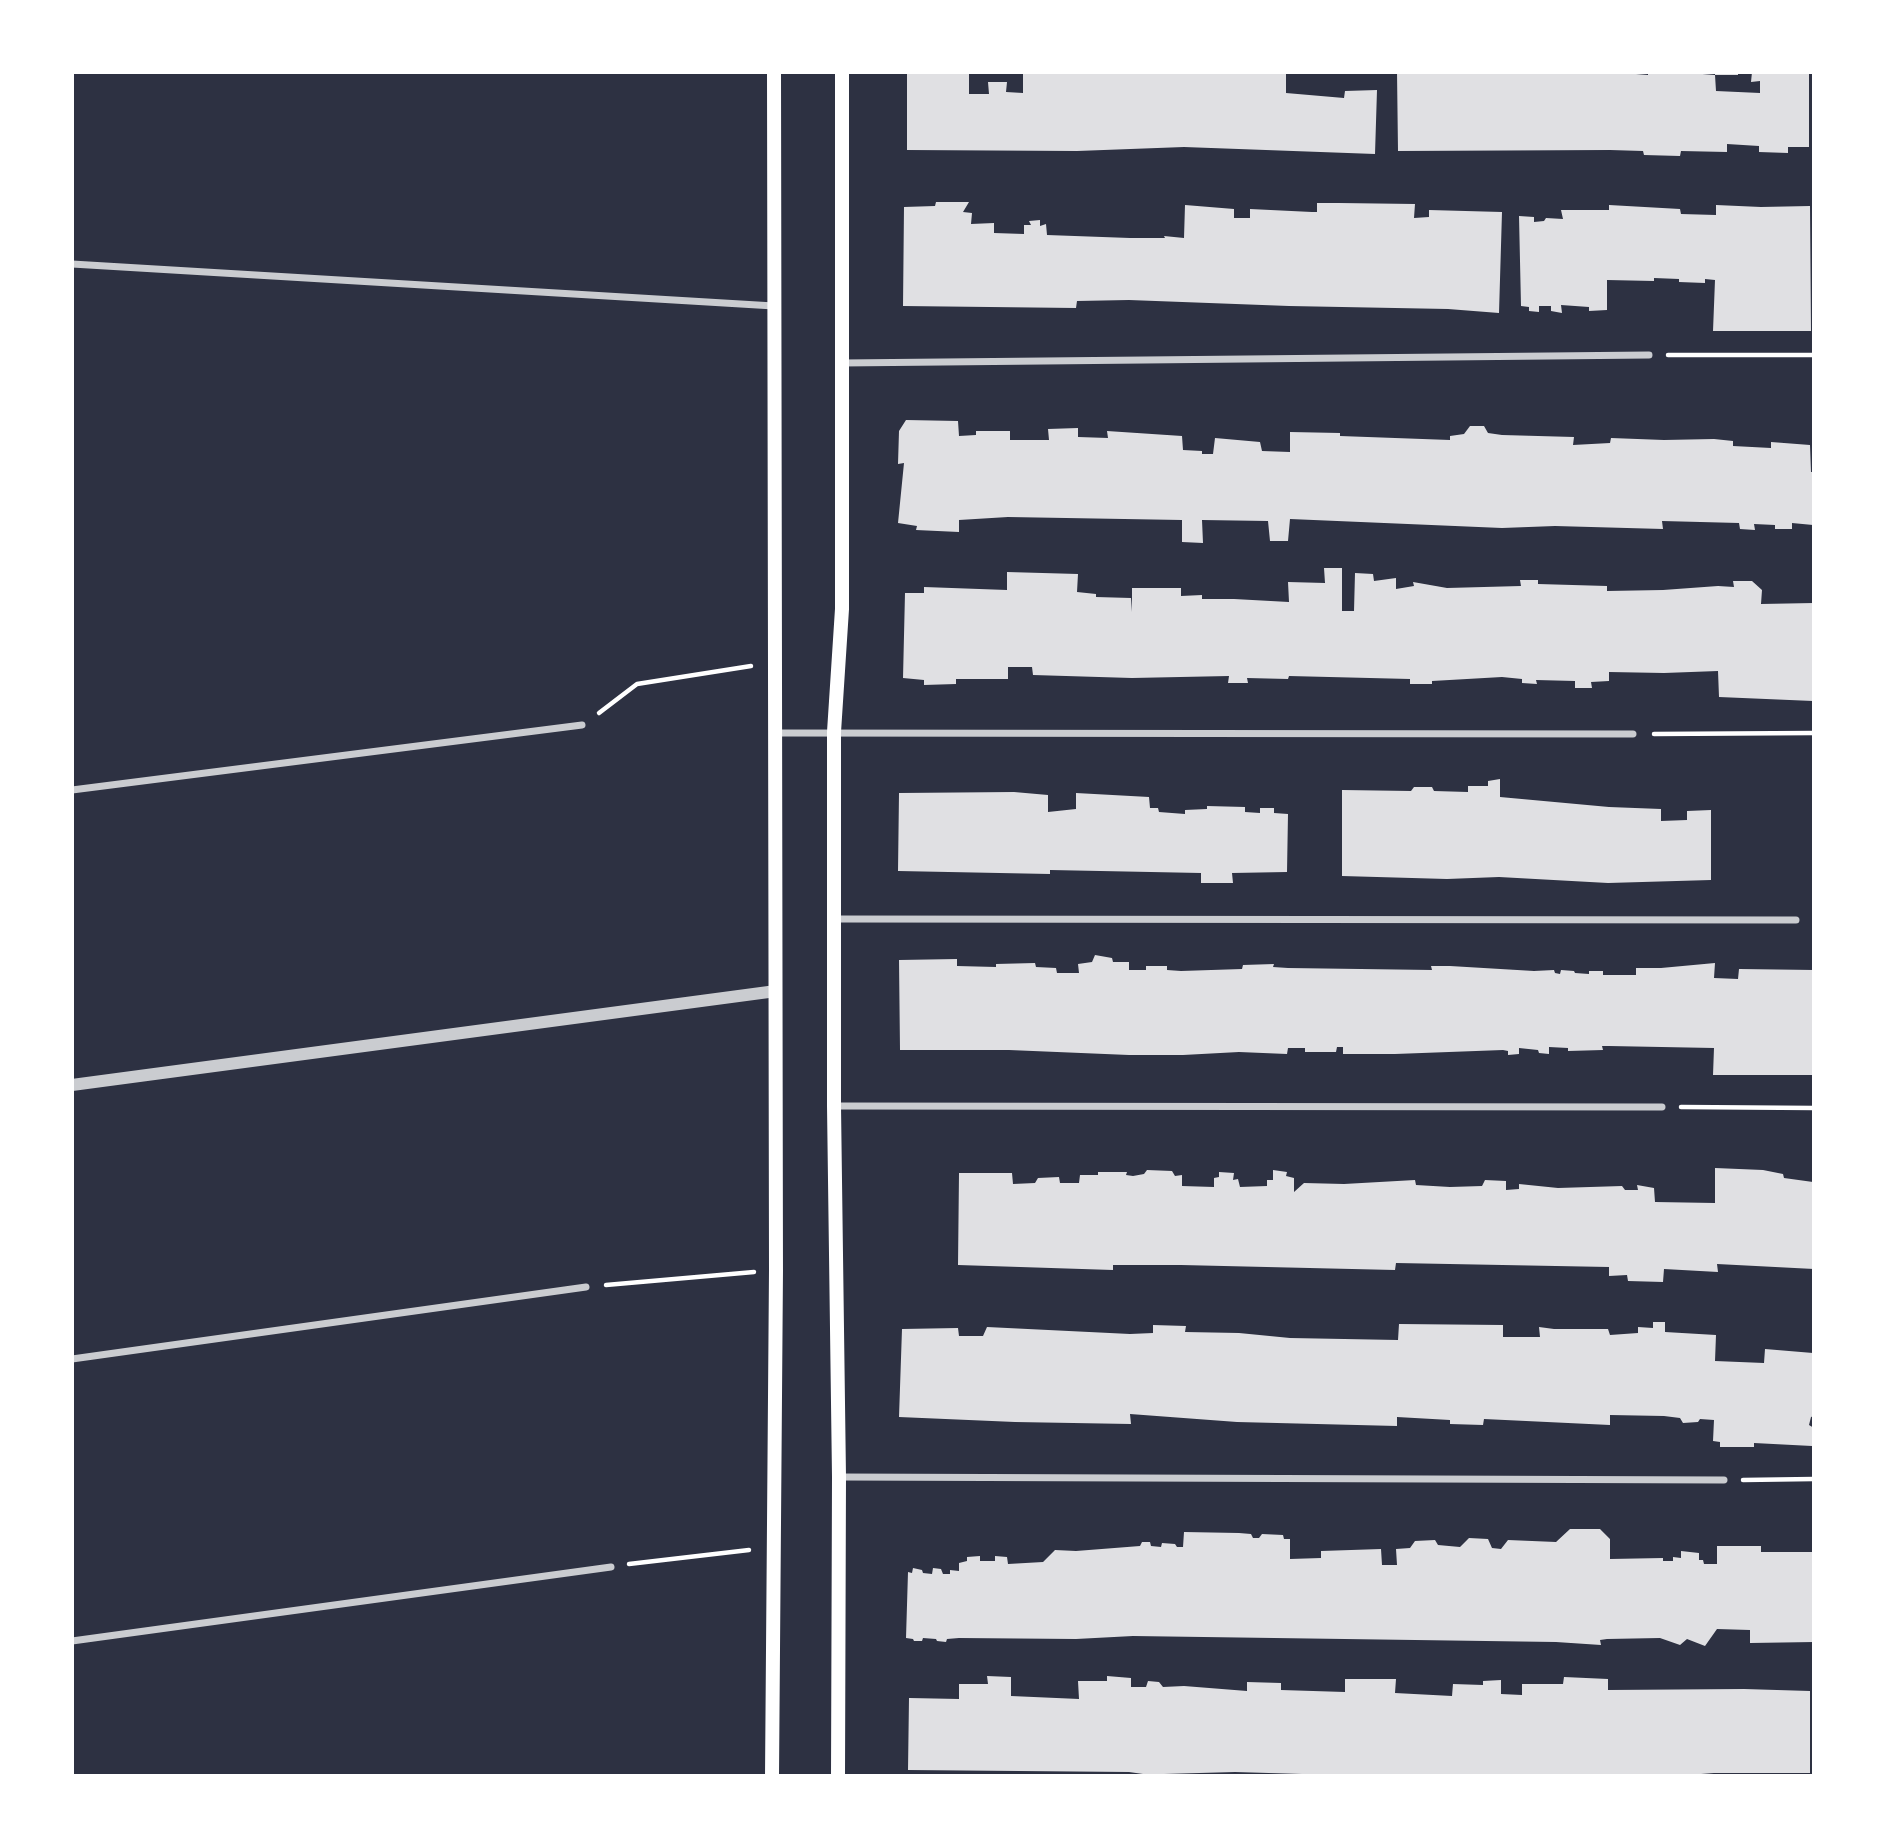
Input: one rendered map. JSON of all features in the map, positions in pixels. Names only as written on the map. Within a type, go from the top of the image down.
[{"type":"main road","points":[[772,1776],[776,1270],[774,72]]},
{"type":"main road","points":[[838,1776],[839,1477],[834,1106],[834,732],[842,609],[842,72]]},
{"type":"street","points":[[72,264],[775,306]]},
{"type":"street","points":[[842,363],[1649,355]]},
{"type":"street","points":[[72,790],[582,725]]},
{"type":"street","points":[[776,733],[1633,734]]},
{"type":"street","points":[[834,919],[1796,920]]},
{"type":"street","points":[[72,1085],[776,991]]},
{"type":"street","points":[[834,1106],[1662,1107]]},
{"type":"street","points":[[72,1359],[586,1287]]},
{"type":"street","points":[[839,1477],[1724,1480]]},
{"type":"street","points":[[72,1641],[611,1567]]},
{"type":"path","points":[[1649,355],[1814,355]]},
{"type":"path","points":[[582,725],[637,684],[776,662]]},
{"type":"path","points":[[1633,734],[1814,733]]},
{"type":"path","points":[[1662,1107],[1814,1108]]},
{"type":"path","points":[[586,1287],[776,1270]]},
{"type":"path","points":[[1724,1480],[1814,1479]]},
{"type":"path","points":[[611,1567],[774,1546]]},
{"type":"building","points":[[907,72],[969,72],[969,94],[989,94],[988,82],[1007,82],[1006,92],[1023,93],[1023,72],[1286,72],[1286,93],[1344,98],[1345,91],[1377,90],[1375,154],[1184,147],[1077,151],[907,150]]},
{"type":"building","points":[[1397,72],[1612,72],[1648,75],[1648,72],[1677,72],[1715,75],[1716,91],[1760,93],[1760,81],[1751,82],[1752,72],[1809,72],[1809,147],[1788,147],[1788,153],[1759,152],[1759,146],[1727,144],[1727,152],[1681,151],[1680,156],[1610,150],[1398,151]]},
{"type":"building","points":[[1715,72],[1738,72],[1738,75],[1715,75]]},
{"type":"building","points":[[936,202],[969,202],[963,212],[972,213],[971,224],[994,223],[994,233],[1024,234],[1024,225],[1031,225],[1029,221],[1040,220],[1040,226],[1046,224],[1047,235],[1130,238],[1184,238],[1185,205],[1234,209],[1234,218],[1250,218],[1250,209],[1317,212],[1317,203],[1415,204],[1414,218],[1429,217],[1429,210],[1502,212],[1499,313],[1448,309],[1129,300],[1077,301],[1076,308],[903,306],[904,207],[935,206]]},
{"type":"building","points":[[1609,205],[1680,209],[1681,214],[1716,215],[1716,205],[1810,206],[1811,331],[1713,331],[1715,280],[1705,279],[1705,283],[1654,278],[1654,281],[1607,280],[1607,310],[1589,311],[1589,307],[1561,305],[1562,313],[1551,311],[1551,306],[1539,306],[1539,312],[1529,311],[1529,307],[1521,306],[1519,216],[1534,217],[1534,222],[1544,221],[1546,218],[1563,219],[1561,210],[1609,210]]},
{"type":"building","points":[[906,420],[958,421],[959,436],[976,435],[976,431],[1010,431],[1010,440],[1049,440],[1048,429],[1078,428],[1078,437],[1108,438],[1107,431],[1182,436],[1183,450],[1202,451],[1202,454],[1213,454],[1215,438],[1260,442],[1262,451],[1290,452],[1290,432],[1450,440],[1450,436],[1464,434],[1470,426],[1484,426],[1488,433],[1502,435],[1574,437],[1573,445],[1610,443],[1611,438],[1714,439],[1733,441],[1733,446],[1771,448],[1771,442],[1810,445],[1811,472],[1814,472],[1813,525],[1792,523],[1792,529],[1775,529],[1775,525],[1754,524],[1755,530],[1740,529],[1739,523],[1662,521],[1663,529],[1555,526],[1502,528],[1290,519],[1288,541],[1270,541],[1268,521],[1202,520],[1203,543],[1182,542],[1182,520],[1008,517],[959,520],[959,532],[916,530],[917,526],[898,523],[904,463],[898,464],[899,431]]},
{"type":"building","points":[[1324,568],[1342,568],[1342,611],[1354,611],[1355,573],[1373,574],[1374,581],[1396,578],[1396,589],[1414,586],[1413,582],[1447,588],[1521,586],[1520,580],[1538,580],[1538,584],[1607,586],[1607,591],[1663,590],[1734,587],[1733,581],[1752,581],[1762,590],[1761,604],[1814,603],[1813,701],[1719,697],[1718,671],[1609,672],[1609,681],[1591,682],[1592,688],[1575,688],[1575,681],[1536,680],[1537,684],[1502,677],[1410,684],[1410,679],[1289,676],[1288,679],[1247,678],[1248,683],[1228,683],[1229,676],[1132,678],[1033,675],[1032,667],[1008,667],[1008,679],[956,679],[956,684],[924,685],[924,680],[903,678],[905,593],[924,593],[924,587],[1007,590],[1007,572],[1078,574],[1077,592],[1096,594],[1096,597],[1131,598],[1132,612],[1132,588],[1181,588],[1181,596],[1202,595],[1202,599],[1289,602],[1288,582],[1325,583]]},
{"type":"building","points":[[1500,779],[1500,797],[1661,809],[1661,821],[1687,820],[1687,811],[1711,810],[1711,880],[1608,883],[1499,877],[1447,879],[1342,876],[1342,790],[1411,791],[1414,787],[1432,787],[1434,791],[1468,792],[1468,786],[1488,786],[1488,781]]},
{"type":"building","points":[[1014,792],[1048,795],[1048,812],[1076,809],[1076,793],[1149,797],[1150,808],[1158,808],[1159,812],[1185,814],[1185,810],[1207,809],[1207,806],[1245,807],[1245,812],[1260,813],[1260,808],[1274,808],[1274,813],[1288,814],[1287,872],[1232,873],[1233,883],[1201,883],[1201,873],[898,871],[899,793]]},
{"type":"building","points":[[1095,955],[1112,958],[1113,962],[1129,962],[1129,970],[1146,970],[1146,966],[1167,966],[1167,970],[1181,971],[1242,969],[1243,965],[1274,964],[1273,967],[1288,968],[1432,970],[1431,966],[1450,966],[1554,970],[1560,974],[1561,970],[1589,974],[1589,971],[1603,971],[1603,975],[1636,975],[1636,968],[1715,963],[1714,978],[1738,979],[1739,969],[1814,970],[1814,1075],[1713,1075],[1714,1048],[1602,1046],[1603,1050],[1568,1051],[1568,1048],[1549,1047],[1549,1054],[1519,1048],[1519,1054],[1508,1055],[1508,1051],[1503,1050],[1343,1054],[1343,1047],[1337,1047],[1336,1052],[1305,1052],[1305,1048],[1288,1048],[1287,1054],[1239,1052],[1183,1055],[900,1050],[899,960],[957,959],[957,966],[996,967],[996,964],[1035,963],[1036,967],[1056,968],[1057,973],[1079,973],[1078,964],[1092,962]]},
{"type":"building","points":[[1715,1168],[1763,1170],[1783,1174],[1784,1178],[1813,1182],[1814,1269],[1717,1264],[1718,1272],[1664,1269],[1663,1282],[1628,1281],[1627,1275],[1609,1276],[1609,1267],[1396,1263],[1395,1270],[1113,1265],[1113,1270],[958,1265],[959,1173],[1012,1173],[1013,1184],[1035,1183],[1038,1178],[1059,1177],[1060,1183],[1079,1183],[1080,1175],[1098,1175],[1098,1172],[1127,1172],[1126,1175],[1133,1176],[1144,1174],[1147,1170],[1172,1171],[1175,1176],[1182,1175],[1182,1186],[1214,1187],[1214,1178],[1219,1177],[1219,1172],[1234,1173],[1233,1180],[1238,1179],[1240,1187],[1267,1186],[1267,1180],[1273,1180],[1273,1170],[1287,1172],[1286,1176],[1294,1178],[1294,1192],[1304,1183],[1415,1180],[1416,1185],[1450,1187],[1482,1186],[1485,1180],[1506,1181],[1506,1190],[1519,1189],[1519,1184],[1558,1188],[1622,1186],[1625,1190],[1638,1190],[1637,1185],[1654,1188],[1655,1202],[1715,1203]]},
{"type":"building","points":[[1653,1322],[1665,1322],[1665,1332],[1716,1335],[1715,1361],[1764,1363],[1765,1349],[1813,1353],[1814,1416],[1811,1417],[1809,1425],[1814,1428],[1812,1446],[1754,1443],[1754,1447],[1720,1447],[1720,1442],[1713,1441],[1714,1420],[1700,1419],[1698,1422],[1683,1423],[1680,1418],[1664,1416],[1610,1415],[1610,1425],[1484,1419],[1483,1425],[1450,1424],[1450,1420],[1397,1417],[1397,1426],[1237,1422],[1130,1414],[1131,1424],[899,1417],[902,1329],[958,1328],[959,1336],[983,1336],[987,1327],[1130,1334],[1153,1333],[1153,1325],[1186,1326],[1185,1332],[1398,1340],[1399,1324],[1503,1325],[1503,1337],[1540,1337],[1539,1327],[1608,1329],[1610,1335],[1638,1333],[1638,1327],[1653,1328]]},
{"type":"building","points":[[1570,1529],[1600,1529],[1610,1539],[1610,1559],[1663,1558],[1663,1561],[1673,1561],[1673,1557],[1681,1558],[1681,1551],[1699,1553],[1699,1560],[1703,1560],[1704,1564],[1717,1564],[1717,1546],[1761,1546],[1761,1552],[1814,1552],[1814,1642],[1750,1643],[1750,1630],[1717,1629],[1705,1646],[1687,1639],[1680,1645],[1660,1638],[1607,1639],[1600,1640],[1601,1645],[1556,1642],[1133,1636],[1076,1639],[959,1638],[947,1639],[946,1642],[923,1638],[922,1641],[914,1641],[906,1638],[908,1572],[912,1573],[913,1568],[932,1574],[933,1568],[941,1569],[943,1574],[950,1574],[950,1570],[959,1571],[959,1563],[967,1561],[967,1557],[980,1556],[980,1561],[995,1561],[995,1556],[1007,1557],[1008,1564],[1043,1562],[1055,1550],[1140,1546],[1142,1542],[1150,1542],[1151,1546],[1161,1547],[1162,1543],[1183,1547],[1184,1532],[1239,1533],[1251,1534],[1253,1538],[1259,1538],[1262,1534],[1283,1535],[1284,1539],[1290,1539],[1290,1559],[1321,1558],[1321,1551],[1381,1549],[1382,1565],[1397,1565],[1396,1549],[1410,1548],[1415,1541],[1435,1540],[1438,1545],[1460,1547],[1469,1538],[1488,1539],[1492,1548],[1501,1549],[1508,1540],[1556,1542]]},
{"type":"building","points":[[987,1676],[1011,1677],[1011,1696],[1079,1699],[1078,1681],[1107,1681],[1107,1676],[1131,1678],[1131,1687],[1146,1687],[1148,1681],[1159,1682],[1163,1687],[1247,1691],[1247,1682],[1281,1683],[1281,1690],[1345,1692],[1345,1679],[1396,1679],[1395,1693],[1452,1696],[1453,1684],[1483,1685],[1483,1681],[1501,1680],[1501,1694],[1522,1695],[1522,1684],[1563,1684],[1564,1677],[1608,1679],[1608,1690],[1810,1691],[1810,1773],[1369,1776],[1235,1772],[1145,1776],[1129,1772],[908,1770],[909,1698],[959,1699],[959,1684],[988,1684]]}]
